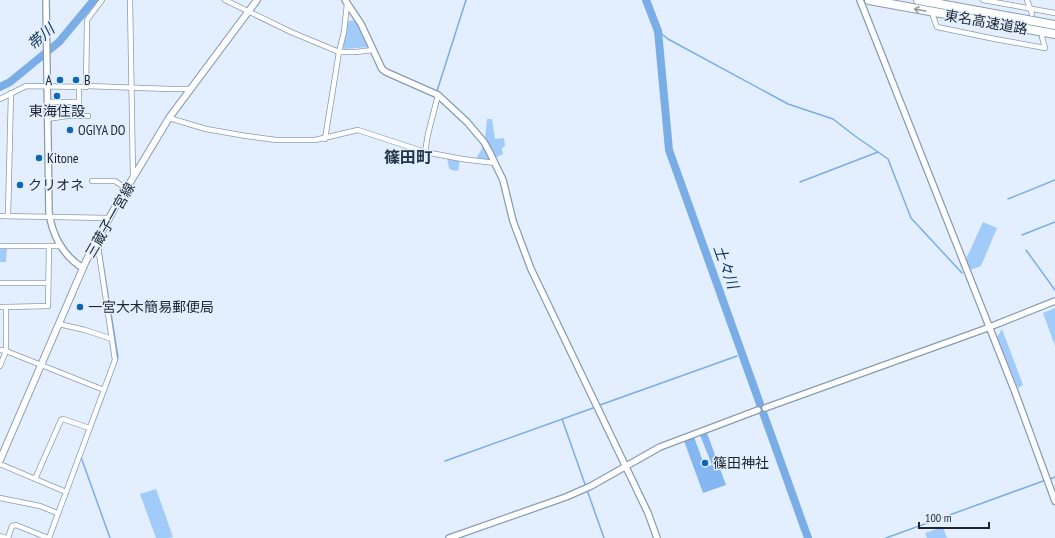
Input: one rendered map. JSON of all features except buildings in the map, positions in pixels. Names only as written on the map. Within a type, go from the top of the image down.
[{"type":"highway","name":"東名高速道路","points":[[871,0],[1055,34]]},
{"type":"highway","name":"東名高速道路","points":[[918,0],[1055,25]]},
{"type":"main road","name":"三蔵子一宮線","points":[[0,460],[83,268],[109,218],[169,118],[257,0]]},
{"type":"street","points":[[46,0],[50,217],[53,231],[60,246],[76,264],[83,268]]},
{"type":"street","points":[[86,86],[87,20],[102,0]]},
{"type":"street","points":[[130,0],[133,178]]},
{"type":"street","points":[[226,0],[291,32],[339,52],[373,50]]},
{"type":"street","points":[[860,0],[1016,392],[1055,501]]},
{"type":"street","points":[[983,0],[1055,13]]},
{"type":"street","points":[[1027,0],[1032,14]]},
{"type":"street","points":[[346,2],[361,24],[378,64],[386,72],[438,95],[467,122],[484,142],[503,180],[513,222],[531,269],[648,513],[657,538]]},
{"type":"street","points":[[325,139],[339,52],[344,32],[346,2]]},
{"type":"street","points":[[933,16],[937,27],[1046,48],[1042,37]]},
{"type":"street","points":[[0,99],[26,86],[190,88]]},
{"type":"street","points":[[47,102],[79,102],[79,87]]},
{"type":"street","points":[[8,216],[11,93]]},
{"type":"street","points":[[425,152],[438,95]]},
{"type":"street","points":[[47,119],[67,116],[88,116]]},
{"type":"street","points":[[169,118],[206,129],[276,140],[325,139],[358,130],[425,152],[495,163]]},
{"type":"street","points":[[92,181],[115,181],[127,189]]},
{"type":"street","points":[[0,216],[109,218]]},
{"type":"street","points":[[0,536],[7,538],[12,526],[16,525],[48,538],[115,360],[97,240]]},
{"type":"street","points":[[0,246],[60,246]]},
{"type":"street","points":[[0,307],[48,306],[49,246]]},
{"type":"street","points":[[0,283],[48,283]]},
{"type":"street","points":[[450,538],[566,497],[591,486],[660,447],[674,441],[990,327],[1055,301]]},
{"type":"street","points":[[0,366],[6,351],[6,306]]},
{"type":"street","points":[[58,324],[85,330],[112,339]]},
{"type":"street","points":[[0,350],[41,364],[104,390]]},
{"type":"street","points":[[35,479],[61,420],[63,419],[89,428]]},
{"type":"street","points":[[0,464],[66,492]]},
{"type":"street","points":[[0,498],[40,506],[57,513]]},
{"type":"shaded area","points":[[356,20],[369,47],[345,49],[343,48],[347,21]]},
{"type":"shaded area","points":[[487,119],[492,119],[495,139],[504,138],[505,146],[502,148],[503,154],[495,158],[485,139]]},
{"type":"shaded area","points":[[483,147],[491,159],[490,161],[476,159]]},
{"type":"shaded area","points":[[447,158],[460,160],[458,171],[451,170],[449,168]]},
{"type":"shaded area","points":[[983,222],[997,228],[981,266],[970,270],[966,259]]},
{"type":"shaded area","points":[[0,248],[7,248],[6,262],[0,262]]},
{"type":"shaded area","points":[[1055,308],[1055,346],[1043,313]]},
{"type":"shaded area","points":[[1002,329],[1023,385],[1018,388],[997,337]]},
{"type":"shaded area","name":"篠田神社","points":[[707,433],[726,485],[703,493],[684,441],[694,437],[705,467],[712,465],[700,435]]},
{"type":"shaded area","points":[[156,489],[173,537],[156,538],[140,494]]},
{"type":"shaded area","points":[[943,527],[947,538],[927,538],[925,533]]},
{"type":"waterway","name":"帯川","points":[[0,87],[10,82],[59,42],[94,0]]},
{"type":"waterway","points":[[437,91],[466,0]]},
{"type":"waterway","name":"土々川","points":[[646,0],[658,31],[669,150],[808,538]]},
{"type":"waterway","points":[[658,31],[668,39],[788,104],[833,119],[888,159],[911,218],[962,273]]},
{"type":"waterway","points":[[800,182],[878,152]]},
{"type":"waterway","points":[[1008,199],[1055,180]]},
{"type":"waterway","points":[[1022,235],[1055,222]]},
{"type":"waterway","points":[[100,245],[118,357],[117,360]]},
{"type":"waterway","points":[[1026,250],[1055,290]]},
{"type":"waterway","points":[[600,405],[737,356]]},
{"type":"waterway","points":[[90,433],[110,380]]},
{"type":"waterway","points":[[445,461],[593,408]]},
{"type":"waterway","points":[[562,419],[604,538]]},
{"type":"waterway","points":[[81,457],[110,538]]},
{"type":"waterway","points":[[1050,479],[1055,477]]},
{"type":"waterway","points":[[886,538],[1046,480]]},
{"type":"place","name":"A","points":[[60,80]]},
{"type":"place","name":"B","points":[[76,80]]},
{"type":"place","name":"東海住設","points":[[57,96]]},
{"type":"place","name":"OGIYA DO","points":[[70,130]]},
{"type":"place","name":"Kitone","points":[[39,158]]},
{"type":"place","name":"クリオネ","points":[[20,185]]},
{"type":"place","name":"一宮大木簡易郵便局","points":[[80,307]]},
{"type":"place","name":"篠田神社","points":[[705,463]]},
{"type":"district","name":"篠田町","points":[[408,157]]}]
